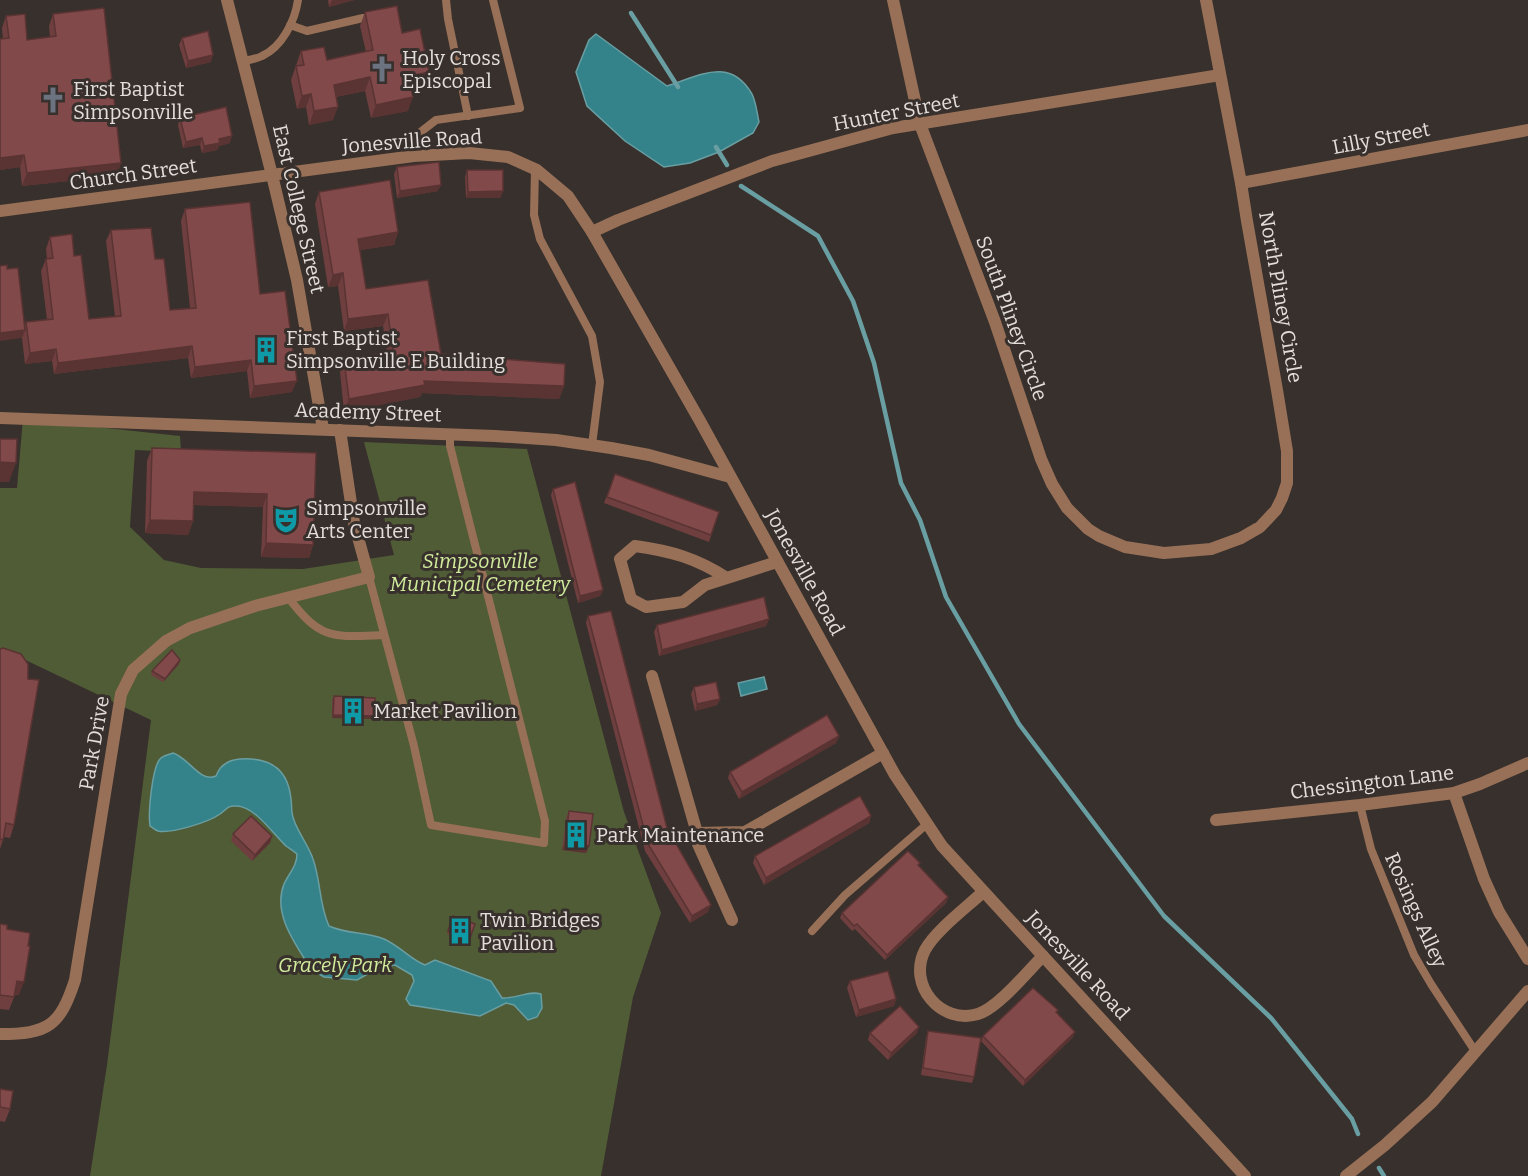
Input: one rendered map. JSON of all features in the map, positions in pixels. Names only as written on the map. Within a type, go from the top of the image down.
[{"type":"street","name":"East College Street","points":[[227,0],[297,280],[323,429]]},
{"type":"street","name":"South Pliney Circle","points":[[893,0],[920,124],[995,322],[1041,459],[1052,484],[1067,508],[1088,529],[1125,547],[1164,553],[1197,551]]},
{"type":"street","name":"North Pliney Circle","points":[[1197,551],[1232,542],[1260,527],[1276,510],[1287,483],[1287,451],[1241,183],[1206,0]]},
{"type":"street","name":"Hunter Street","points":[[592,232],[771,161],[861,136],[920,124],[1220,75]]},
{"type":"street","name":"Lilly Street","points":[[1241,183],[1528,130]]},
{"type":"street","name":"Jonesville Road","points":[[272,175],[414,156],[485,154],[508,157],[535,169],[568,196],[592,232],[700,421],[883,753],[942,846],[1245,1176]]},
{"type":"street","name":"Church Street","points":[[0,211],[272,175]]},
{"type":"street","name":"Academy Street","points":[[0,418],[495,435],[592,445],[650,455],[730,477]]},
{"type":"street","points":[[340,430],[354,522],[369,577]]},
{"type":"street","points":[[727,578],[705,563],[665,550],[635,546],[620,559],[631,599],[646,607],[683,602],[705,585],[727,578],[777,562]]},
{"type":"street","name":"Park Drive","points":[[0,1035],[28,1034],[51,1026],[67,1005],[75,980],[121,694],[133,670],[166,642],[190,628],[255,606],[369,577]]},
{"type":"street","points":[[652,676],[697,833],[698,844],[732,920]]},
{"type":"street","points":[[697,833],[745,832],[883,753]]},
{"type":"street","name":"Chessington Lane","points":[[1216,820],[1454,793],[1528,763]]},
{"type":"street","points":[[1454,793],[1484,879],[1499,912],[1528,959]]},
{"type":"street","points":[[983,892],[931,940],[924,952],[920,974],[921,984],[933,1003],[943,1010],[957,1014],[978,1014],[1004,995],[1043,956]]},
{"type":"street","points":[[1346,1176],[1385,1145],[1432,1102],[1528,991]]},
{"type":"lane","points":[[243,61],[263,56],[275,47],[290,25],[298,0]]},
{"type":"lane","points":[[446,0],[468,116]]},
{"type":"lane","points":[[414,156],[418,134],[436,120],[520,108],[493,0]]},
{"type":"lane","points":[[290,25],[307,31],[363,18]]},
{"type":"lane","points":[[535,169],[534,215],[540,239],[592,336],[600,382],[592,445]]},
{"type":"lane","points":[[369,577],[414,746],[431,825],[544,843],[545,822],[450,446],[450,434]]},
{"type":"lane","points":[[288,597],[305,620],[325,632],[340,636],[384,635]]},
{"type":"lane","name":"Rosings Alley","points":[[1360,805],[1371,849],[1408,940],[1431,984],[1475,1051]]},
{"type":"lane","points":[[812,931],[845,895],[927,824]]},
{"type":"green space","name":"Gracely Park","points":[[23,419],[180,436],[181,452],[135,450],[130,527],[164,560],[201,568],[303,569],[394,555],[364,442],[527,449],[624,812],[661,913],[633,997],[601,1176],[90,1176],[107,1065],[151,720],[15,655],[0,654],[0,488],[17,488]]},
{"type":"water","points":[[596,34],[667,86],[713,72],[734,75],[743,82],[754,100],[759,122],[753,133],[719,152],[690,163],[664,167],[625,141],[587,106],[576,72],[589,40]]},
{"type":"water","points":[[764,677],[767,689],[741,696],[738,683]]},
{"type":"water","points":[[173,753],[200,773],[210,777],[216,776],[228,762],[236,760],[260,760],[275,767],[286,780],[295,822],[313,859],[323,910],[329,926],[384,939],[425,965],[435,960],[491,981],[502,998],[532,993],[541,994],[542,1008],[537,1017],[528,1020],[514,1005],[506,1003],[480,1016],[410,1005],[406,999],[414,981],[412,975],[395,965],[380,967],[357,980],[324,977],[311,969],[287,929],[281,907],[284,884],[294,866],[297,854],[286,846],[257,815],[243,807],[233,806],[190,827],[158,831],[150,826],[150,801],[157,764],[161,758]]},
{"type":"building","name":"Holy Cross Episcopal","points":[[397,6],[402,33],[420,29],[429,72],[409,76],[413,97],[376,105],[370,77],[334,85],[338,107],[314,111],[311,94],[302,96],[296,66],[304,65],[301,51],[324,47],[327,60],[373,50],[365,12]]},
{"type":"building","name":"First Baptist Simpsonville","points":[[104,8],[121,163],[27,173],[24,155],[0,158],[0,39],[9,38],[6,16],[25,14],[27,40],[56,36],[53,14]]},
{"type":"building","points":[[208,31],[213,55],[188,61],[182,38]]},
{"type":"building","points":[[226,107],[232,136],[219,139],[220,143],[204,146],[202,138],[186,142],[180,118]]},
{"type":"building","points":[[439,162],[441,185],[400,191],[397,167]]},
{"type":"building","points":[[467,170],[503,170],[503,191],[468,192]]},
{"type":"building","points":[[390,180],[398,232],[358,239],[366,289],[428,280],[441,354],[565,364],[564,386],[424,381],[425,385],[349,399],[344,360],[393,351],[388,314],[348,319],[343,273],[333,275],[319,192]]},
{"type":"building","points":[[250,202],[260,294],[285,291],[297,381],[254,386],[251,360],[195,367],[192,346],[58,363],[56,349],[30,353],[26,322],[53,319],[46,259],[53,258],[50,237],[72,234],[74,256],[81,255],[89,319],[121,316],[111,230],[151,228],[155,259],[164,259],[170,310],[196,308],[185,209]]},
{"type":"building","points":[[7,265],[7,269],[18,268],[25,330],[0,333],[0,266]]},
{"type":"building","points":[[0,439],[17,439],[16,463],[0,462]]},
{"type":"building","name":"Simpsonville Arts Center","points":[[152,448],[316,453],[313,545],[266,543],[267,494],[194,492],[193,521],[150,520]]},
{"type":"building","points":[[615,474],[719,512],[711,535],[607,497]]},
{"type":"building","points":[[575,482],[603,590],[580,596],[553,489]]},
{"type":"building","points":[[764,597],[769,619],[662,650],[657,625]]},
{"type":"building","points":[[611,611],[667,828],[711,905],[692,916],[648,844],[588,616]]},
{"type":"building","points":[[0,649],[21,654],[28,664],[28,679],[39,680],[14,825],[6,823],[3,840],[0,839]]},
{"type":"building","points":[[172,650],[180,660],[165,679],[152,671]]},
{"type":"building","points":[[716,682],[720,699],[697,704],[694,687]]},
{"type":"building","name":"Market Pavilion","points":[[334,696],[375,698],[375,716],[333,715]]},
{"type":"building","points":[[827,715],[839,736],[742,792],[730,772]]},
{"type":"building","points":[[860,796],[871,816],[766,878],[755,856]]},
{"type":"building","name":"Park Maintenance","points":[[569,811],[593,814],[589,846],[565,843]]},
{"type":"building","points":[[251,816],[272,836],[255,855],[233,834]]},
{"type":"building","points":[[908,851],[948,897],[887,955],[857,924],[854,926],[842,913]]},
{"type":"building","name":"Twin Bridges Pavilion","points":[[453,916],[475,924],[470,938],[448,931]]},
{"type":"building","points":[[0,924],[7,925],[7,929],[30,933],[24,982],[17,981],[14,997],[0,995]]},
{"type":"building","points":[[888,971],[896,999],[859,1010],[850,981]]},
{"type":"building","points":[[1033,988],[1058,1010],[1056,1012],[1075,1032],[1025,1080],[983,1036]]},
{"type":"building","points":[[900,1006],[919,1027],[891,1053],[870,1033]]},
{"type":"building","points":[[928,1031],[981,1038],[974,1077],[923,1068]]},
{"type":"building","points":[[0,1089],[13,1091],[10,1109],[0,1107]]},
{"type":"waterway","points":[[631,13],[678,87]]},
{"type":"waterway","points":[[716,147],[727,165]]},
{"type":"waterway","points":[[741,186],[818,236],[853,301],[874,363],[901,483],[920,520],[946,597],[1019,724],[1164,916],[1271,1018],[1352,1119],[1358,1134]]},
{"type":"waterway","points":[[1379,1168],[1384,1176]]},
{"type":"place","name":"Holy Cross Episcopal","points":[[382,69]]},
{"type":"place","name":"First Baptist Simpsonville","points":[[53,100]]},
{"type":"place","name":"First Baptist Simpsonville E Building","points":[[266,350]]},
{"type":"place","name":"Simpsonville Arts Center","points":[[286,520]]},
{"type":"place","name":"Market Pavilion","points":[[353,711]]},
{"type":"place","name":"Park Maintenance","points":[[576,835]]},
{"type":"place","name":"Twin Bridges Pavilion","points":[[460,931]]},
{"type":"park label","name":"Simpsonville Municipal Cemetery","points":[[480,572]]}]
